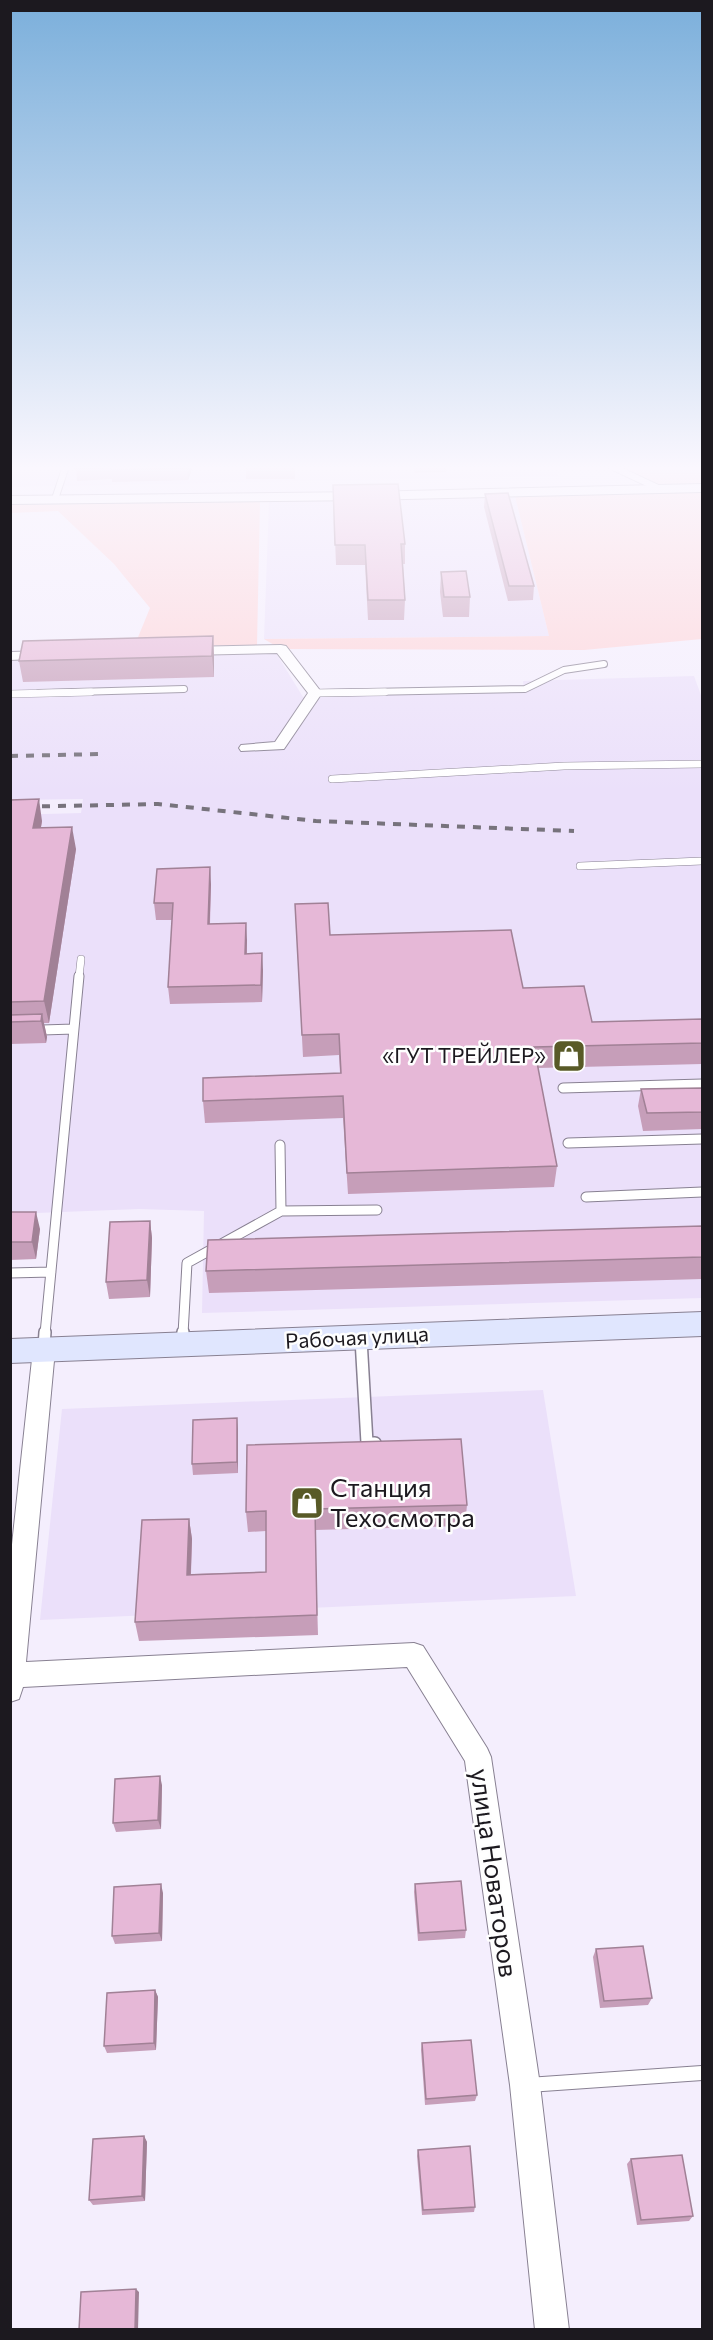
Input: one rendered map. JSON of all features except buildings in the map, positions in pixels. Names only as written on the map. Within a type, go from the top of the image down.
[{"type":"main road","name":"Рабочая улица","points":[[10,1351],[702,1324]]},
{"type":"street","points":[[175,651],[280,649],[315,693],[279,746],[246,748]]},
{"type":"street","points":[[11,656],[58,654]]},
{"type":"street","points":[[11,1683],[44,1350]]},
{"type":"street","name":"улица Новаторов","points":[[11,1683],[414,1655],[478,1757],[525,2085],[552,2330]]},
{"type":"lane","points":[[315,693],[525,689],[564,670],[604,664]]},
{"type":"lane","points":[[10,694],[184,689]]},
{"type":"lane","points":[[332,779],[564,766],[702,764]]},
{"type":"lane","points":[[580,866],[702,861]]},
{"type":"lane","points":[[44,1350],[81,959]]},
{"type":"lane","points":[[10,1031],[74,1029]]},
{"type":"lane","points":[[563,1088],[702,1084]]},
{"type":"lane","points":[[568,1143],[702,1139]]},
{"type":"lane","points":[[280,1145],[281,1211]]},
{"type":"lane","points":[[586,1197],[702,1192]]},
{"type":"lane","points":[[182,1346],[187,1263],[281,1211],[377,1210]]},
{"type":"lane","points":[[10,1274],[51,1272]]},
{"type":"lane","points":[[362,1338],[367,1443],[390,1442]]},
{"type":"lane","points":[[525,2085],[702,2073]]},
{"type":"shaded area","points":[[123,575],[258,575],[257,645],[134,647],[150,608]]},
{"type":"shaded area","points":[[266,575],[534,575],[549,636],[264,639]]},
{"type":"shaded area","points":[[534,575],[702,575],[702,639],[584,650],[281,649],[264,639],[549,636]]},
{"type":"shaded area","points":[[276,653],[303,697],[524,692],[523,681],[694,676],[702,698],[702,1298],[202,1313],[204,1211],[139,1209],[11,1214],[10,815],[81,813],[83,799],[11,800],[11,660]]},
{"type":"shaded area","name":"Станция Техосмотра","points":[[543,1390],[576,1596],[40,1620],[62,1409]]},
{"type":"railway","points":[[10,756],[103,754]]},
{"type":"railway","points":[[10,807],[158,804],[316,821],[574,831]]},
{"type":"place","name":"«ГУТ ТРЕЙЛЕР»","points":[[569,1056]]},
{"type":"place","name":"Станция Техосмотра","points":[[307,1503]]}]
